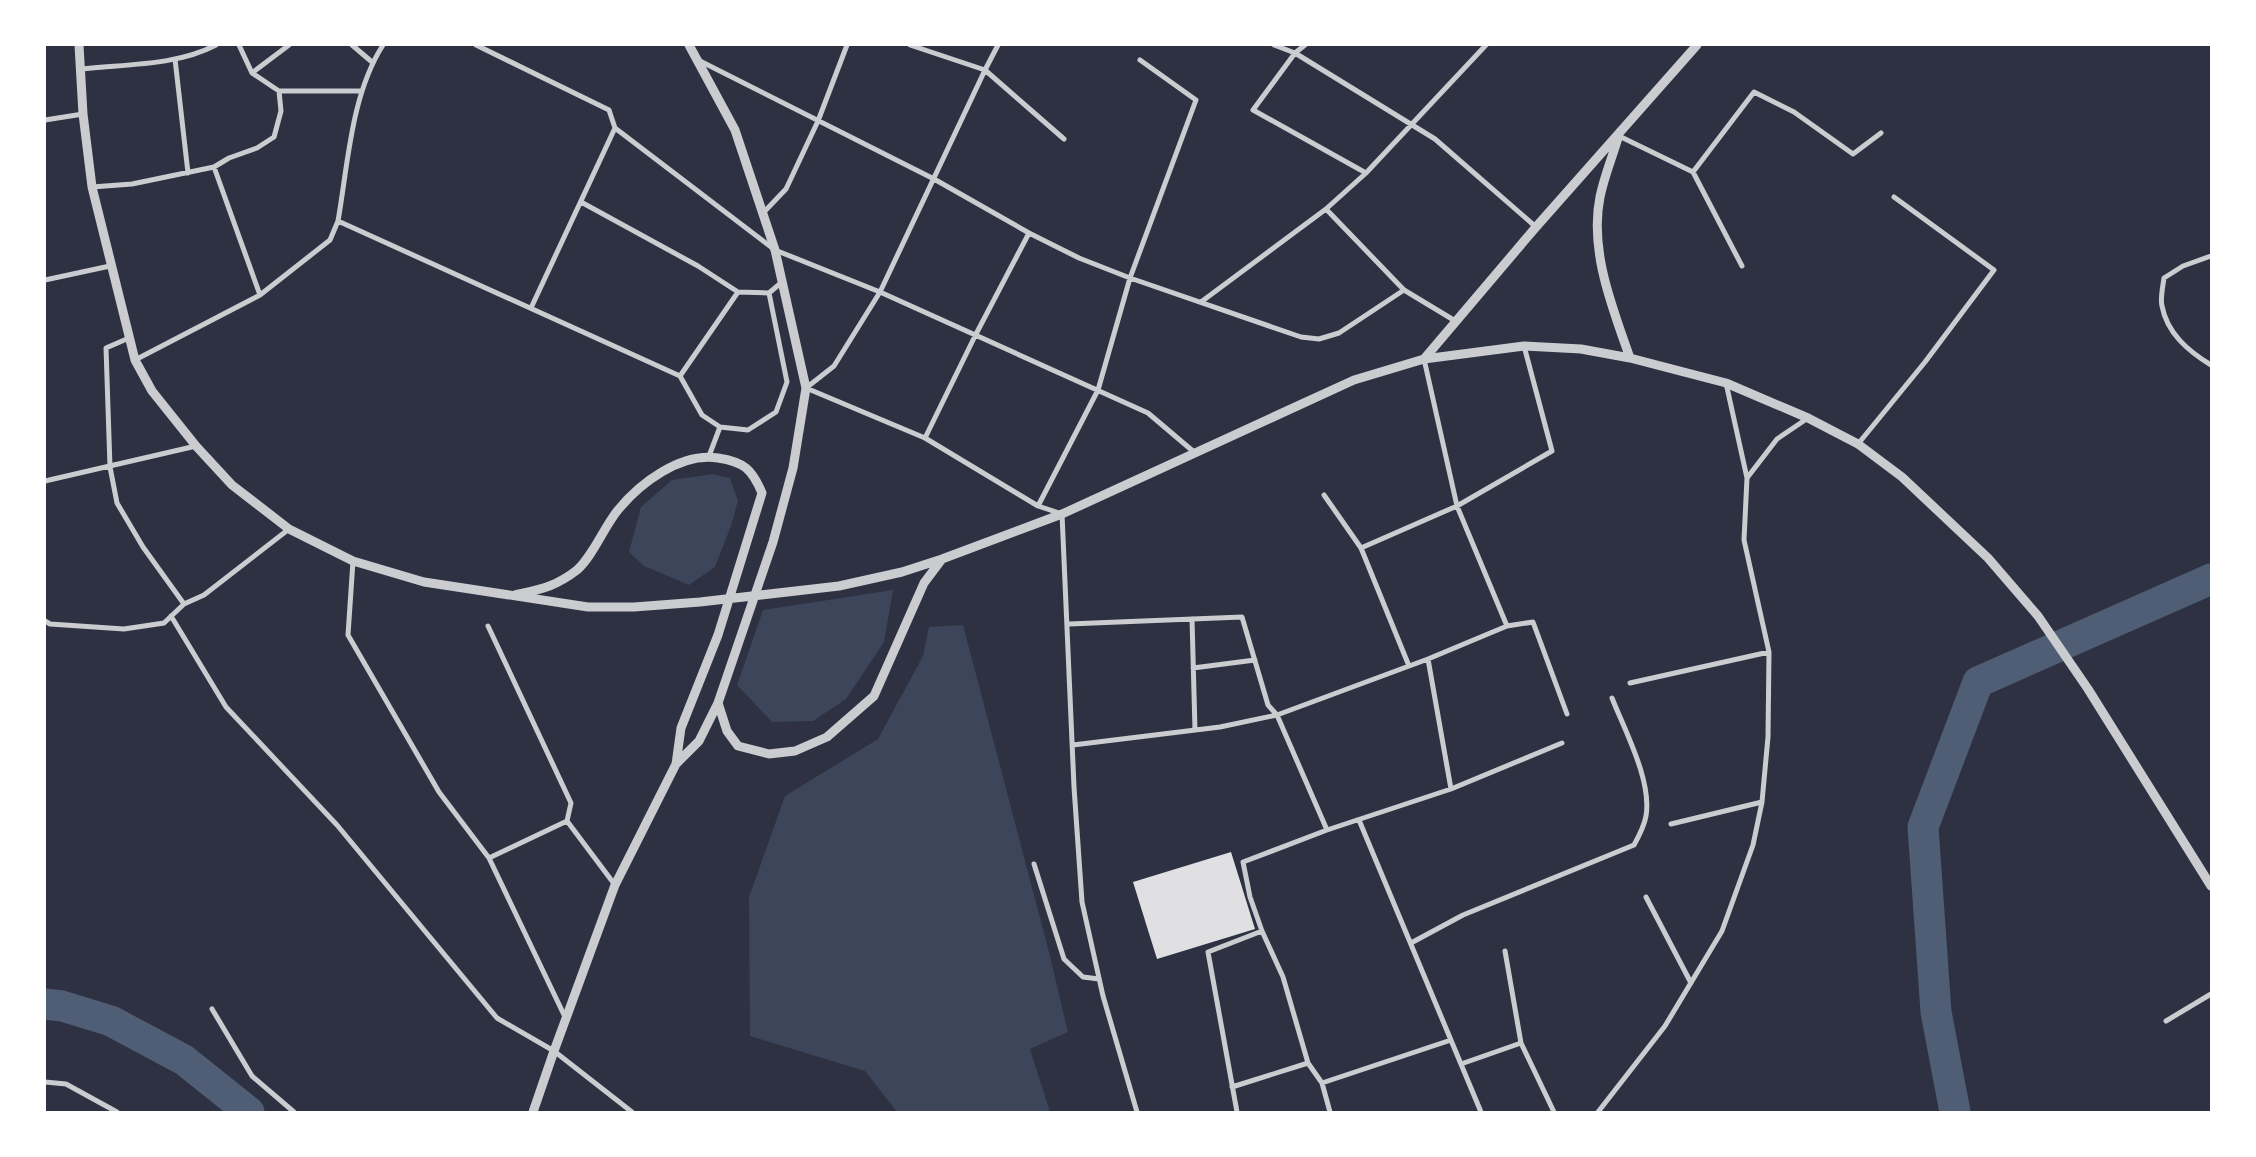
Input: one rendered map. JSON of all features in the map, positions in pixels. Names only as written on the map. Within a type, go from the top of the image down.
[{"type":"street","points":[[79,45],[83,114],[92,187],[134,360],[152,391],[196,446],[232,485],[289,529],[353,561],[424,582],[588,607],[634,607],[700,602],[839,586],[902,572],[1062,514],[1354,380],[1424,359],[1524,346],[1581,349],[1630,358],[1726,384],[1808,418],[1858,444],[1902,477],[1988,558],[2038,616],[2088,689],[2211,886]]},
{"type":"street","points":[[81,69],[175,59],[195,55],[216,45]]},
{"type":"street","points":[[239,45],[252,73],[279,91],[361,91]]},
{"type":"street","points":[[252,73],[289,45]]},
{"type":"street","points":[[352,45],[372,62]]},
{"type":"street","points":[[134,360],[260,295],[330,240],[338,221],[361,91],[372,62],[383,45]]},
{"type":"street","points":[[476,45],[609,110],[615,128],[775,250],[880,292],[1148,414],[1194,452]]},
{"type":"street","points":[[676,764],[699,741],[718,703],[774,542],[793,468],[806,388],[775,250],[734,130],[689,45]]},
{"type":"street","points":[[762,213],[786,188],[818,121],[847,45]]},
{"type":"street","points":[[910,45],[985,70],[1064,139]]},
{"type":"street","points":[[806,388],[834,366],[880,292],[998,45]]},
{"type":"street","points":[[1274,45],[1295,53],[1435,139],[1536,227]]},
{"type":"street","points":[[1305,45],[1295,53],[1253,110],[1366,172]]},
{"type":"street","points":[[1201,302],[1326,209],[1366,172],[1486,45]]},
{"type":"street","points":[[1424,359],[1536,227],[1619,136],[1697,45]]},
{"type":"street","points":[[175,59],[188,173]]},
{"type":"street","points":[[697,59],[934,179],[1029,233],[1079,258],[1130,278],[1301,337],[1319,339],[1339,333],[1404,290]]},
{"type":"street","points":[[1038,506],[1098,390],[1130,278],[1196,100],[1140,60]]},
{"type":"street","points":[[92,187],[132,184],[188,173],[214,166],[229,158],[257,148],[274,137],[281,111],[279,91]]},
{"type":"street","points":[[1693,172],[1754,92],[1794,112],[1853,154],[1880,133]]},
{"type":"street","points":[[45,120],[83,114]]},
{"type":"street","points":[[531,308],[615,128]]},
{"type":"street","points":[[1619,136],[1693,172],[1742,266]]},
{"type":"street","points":[[1619,136],[1600,198],[1598,245],[1612,307],[1630,358]]},
{"type":"street","points":[[214,166],[260,295]]},
{"type":"street","points":[[1858,444],[1925,362],[1994,270],[1894,197]]},
{"type":"street","points":[[582,202],[698,266],[738,292],[769,293],[782,281]]},
{"type":"street","points":[[1326,209],[1404,290],[1457,322]]},
{"type":"street","points":[[338,221],[680,376],[702,415],[720,427],[748,430],[776,412],[787,382],[769,293]]},
{"type":"street","points":[[925,438],[974,336],[1029,233]]},
{"type":"street","points":[[2211,256],[2183,266],[2164,278],[2161,304],[2172,334],[2211,365]]},
{"type":"street","points":[[45,280],[110,266]]},
{"type":"street","points":[[680,376],[738,292]]},
{"type":"street","points":[[129,338],[106,348],[110,467],[117,503],[143,546],[184,604]]},
{"type":"street","points":[[1361,548],[1457,506],[1552,450],[1524,346]]},
{"type":"street","points":[[1424,359],[1457,506],[1507,626]]},
{"type":"street","points":[[1598,1112],[1665,1026],[1722,931],[1753,845],[1762,802],[1768,737],[1769,652],[1744,540],[1747,478],[1726,384]]},
{"type":"street","points":[[806,388],[925,438],[1038,506],[1062,514]]},
{"type":"street","points":[[1747,478],[1777,440],[1808,418]]},
{"type":"street","points":[[709,456],[720,427]]},
{"type":"street","points":[[45,481],[196,446]]},
{"type":"street","points":[[507,596],[552,587],[579,568],[618,510],[642,486],[671,467],[692,459],[709,456],[737,461],[754,475],[762,493],[718,635],[681,728],[676,764],[616,885],[554,1051],[534,1112]]},
{"type":"street","points":[[1324,494],[1361,548],[1409,666]]},
{"type":"street","points":[[1062,514],[1082,902],[1099,978],[1137,1112]]},
{"type":"street","points":[[45,621],[50,624],[124,630],[164,623],[184,604],[204,595],[289,529]]},
{"type":"street","points":[[718,703],[727,731],[738,746],[769,754],[795,751],[827,737],[874,696],[924,583],[942,559]]},
{"type":"street","points":[[353,561],[348,635],[440,792],[489,858],[566,1019]]},
{"type":"street","points":[[171,616],[226,707],[337,826],[497,1018],[554,1051],[632,1112]]},
{"type":"street","points":[[1068,624],[1242,617],[1268,705],[1277,715],[1327,830]]},
{"type":"street","points":[[1192,619],[1195,730]]},
{"type":"street","points":[[1073,744],[1195,730],[1277,715],[1428,659],[1507,626],[1533,622],[1567,714]]},
{"type":"street","points":[[488,626],[571,803],[567,821],[616,885]]},
{"type":"street","points":[[1630,683],[1769,652]]},
{"type":"street","points":[[1428,659],[1451,789]]},
{"type":"street","points":[[1193,668],[1255,660]]},
{"type":"street","points":[[1411,943],[1463,916],[1634,845],[1644,822],[1646,798],[1643,780],[1612,698]]},
{"type":"street","points":[[1330,1112],[1322,1083],[1308,1063],[1283,978],[1262,931],[1250,897],[1243,862],[1327,830],[1451,789],[1562,743]]},
{"type":"street","points":[[1671,824],[1762,802]]},
{"type":"street","points":[[1359,820],[1480,1112]]},
{"type":"street","points":[[489,858],[567,821]]},
{"type":"street","points":[[1034,864],[1064,958],[1084,977],[1099,978]]},
{"type":"street","points":[[1646,896],[1691,983]]},
{"type":"street","points":[[1237,1112],[1208,952],[1262,931]]},
{"type":"street","points":[[1505,951],[1521,1043],[1554,1112]]},
{"type":"street","points":[[2166,1021],[2211,994]]},
{"type":"street","points":[[212,1009],[252,1076],[294,1112]]},
{"type":"street","points":[[1322,1083],[1451,1040]]},
{"type":"street","points":[[1461,1064],[1521,1043]]},
{"type":"street","points":[[1232,1087],[1308,1063]]},
{"type":"street","points":[[45,1082],[66,1084],[116,1112]]},
{"type":"shaded area","points":[[713,474],[730,478],[738,501],[731,526],[715,567],[689,585],[644,566],[629,552],[641,507],[672,480]]},
{"type":"shaded area","points":[[893,590],[884,642],[846,699],[813,721],[772,722],[737,685],[763,610]]},
{"type":"shaded area","points":[[963,625],[1050,956],[1068,1032],[1030,1049],[1050,1112],[897,1112],[865,1071],[750,1036],[749,897],[785,796],[878,739],[923,656],[929,627]]},
{"type":"building","points":[[1231,852],[1255,929],[1157,959],[1133,882]]},
{"type":"waterway","points":[[1955,1112],[1936,1012],[1923,827],[1978,682],[2211,579]]},
{"type":"waterway","points":[[45,1004],[62,1006],[111,1021],[184,1060],[249,1112]]}]
